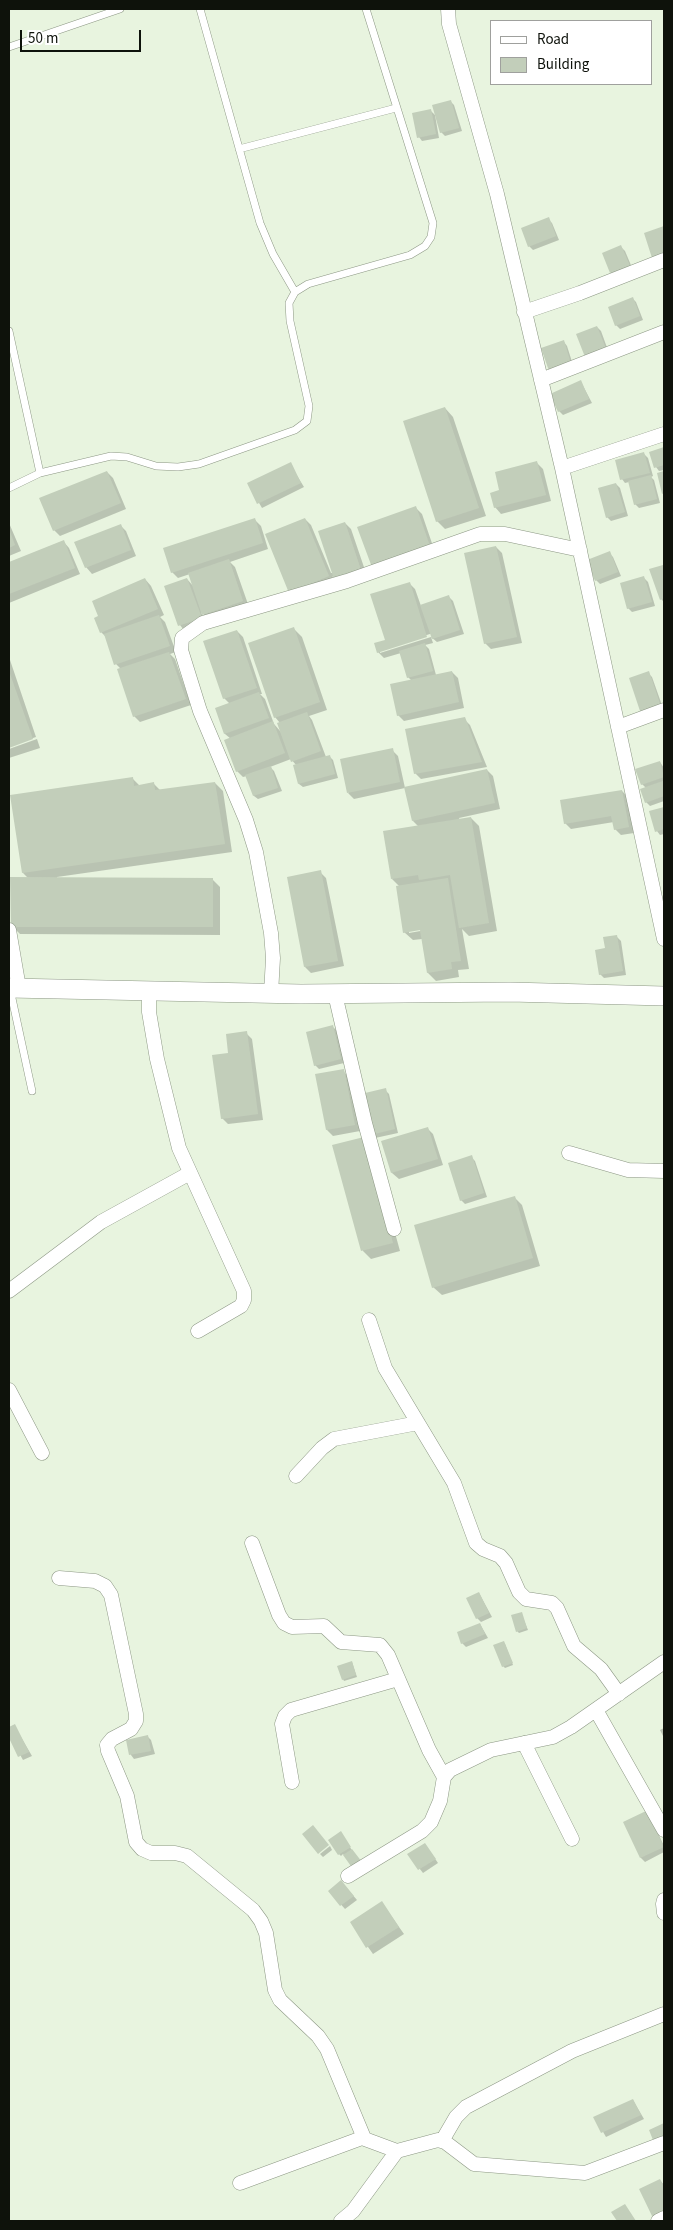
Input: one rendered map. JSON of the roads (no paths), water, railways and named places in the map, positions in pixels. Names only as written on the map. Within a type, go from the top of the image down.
[{"type":"main road","points":[[13,988],[271,994],[510,992],[664,996]]},
{"type":"street","points":[[448,9],[449,24],[497,194],[562,468],[654,884],[664,939]]},
{"type":"street","points":[[524,312],[580,293],[664,260]]},
{"type":"street","points":[[540,380],[664,332]]},
{"type":"street","points":[[562,468],[664,434]]},
{"type":"street","points":[[271,994],[273,958],[271,933],[256,852],[246,820],[200,711],[181,650],[182,638],[203,623],[347,581],[480,534],[505,534],[580,550]]},
{"type":"street","points":[[618,727],[664,710]]},
{"type":"street","points":[[9,930],[13,988]]},
{"type":"street","points":[[149,990],[150,1012],[157,1059],[174,1133],[190,1173],[244,1291],[244,1300],[241,1306],[198,1331]]},
{"type":"street","points":[[335,994],[365,1123],[394,1229]]},
{"type":"street","points":[[569,1152],[621,1169],[664,1171]]},
{"type":"street","points":[[9,1291],[101,1222],[190,1173]]},
{"type":"street","points":[[369,1320],[385,1368],[454,1483],[476,1543],[483,1549],[500,1556],[506,1563],[520,1592],[526,1598],[552,1603],[574,1646],[601,1669],[619,1694]]},
{"type":"street","points":[[9,1390],[42,1453]]},
{"type":"street","points":[[296,1476],[322,1448],[334,1439],[418,1423]]},
{"type":"street","points":[[252,1543],[279,1615],[284,1623],[292,1626],[324,1626],[341,1642],[380,1645],[388,1655],[429,1750],[444,1777]]},
{"type":"street","points":[[58,1578],[95,1581],[104,1586],[111,1595],[136,1721],[130,1729],[112,1739],[107,1745],[127,1796],[136,1842],[142,1849],[151,1852],[175,1853],[187,1856],[253,1910],[266,1933],[274,1990],[280,2000],[318,2036],[327,2049],[364,2138]]},
{"type":"street","points":[[348,1876],[431,1822],[440,1801],[444,1777],[450,1770],[491,1750],[553,1737],[572,1728],[664,1662]]},
{"type":"street","points":[[292,1782],[282,1724],[285,1716],[291,1710],[398,1679]]},
{"type":"street","points":[[596,1710],[664,1830]]},
{"type":"street","points":[[524,1743],[572,1839]]},
{"type":"street","points":[[664,1900],[662,1904],[664,1913]]},
{"type":"street","points":[[442,2141],[456,2116],[466,2107],[572,2051],[664,2014]]},
{"type":"street","points":[[240,2183],[358,2138],[364,2138],[397,2151],[438,2140],[474,2164],[585,2173],[664,2143]]},
{"type":"street","points":[[341,2221],[353,2210],[397,2151]]},
{"type":"street","points":[[658,2221],[664,2218]]},
{"type":"lane","points":[[9,47],[120,9]]},
{"type":"lane","points":[[200,9],[260,223],[273,254],[295,292]]},
{"type":"lane","points":[[9,488],[40,472],[111,456],[126,457],[156,466],[178,468],[199,464],[295,430],[307,421],[309,406],[290,321],[289,303],[295,292],[308,284],[410,255],[425,246],[431,237],[433,223],[366,9]]},
{"type":"lane","points":[[239,149],[396,108]]},
{"type":"lane","points":[[9,332],[40,472]]},
{"type":"lane","points":[[13,988],[32,1091]]}]
